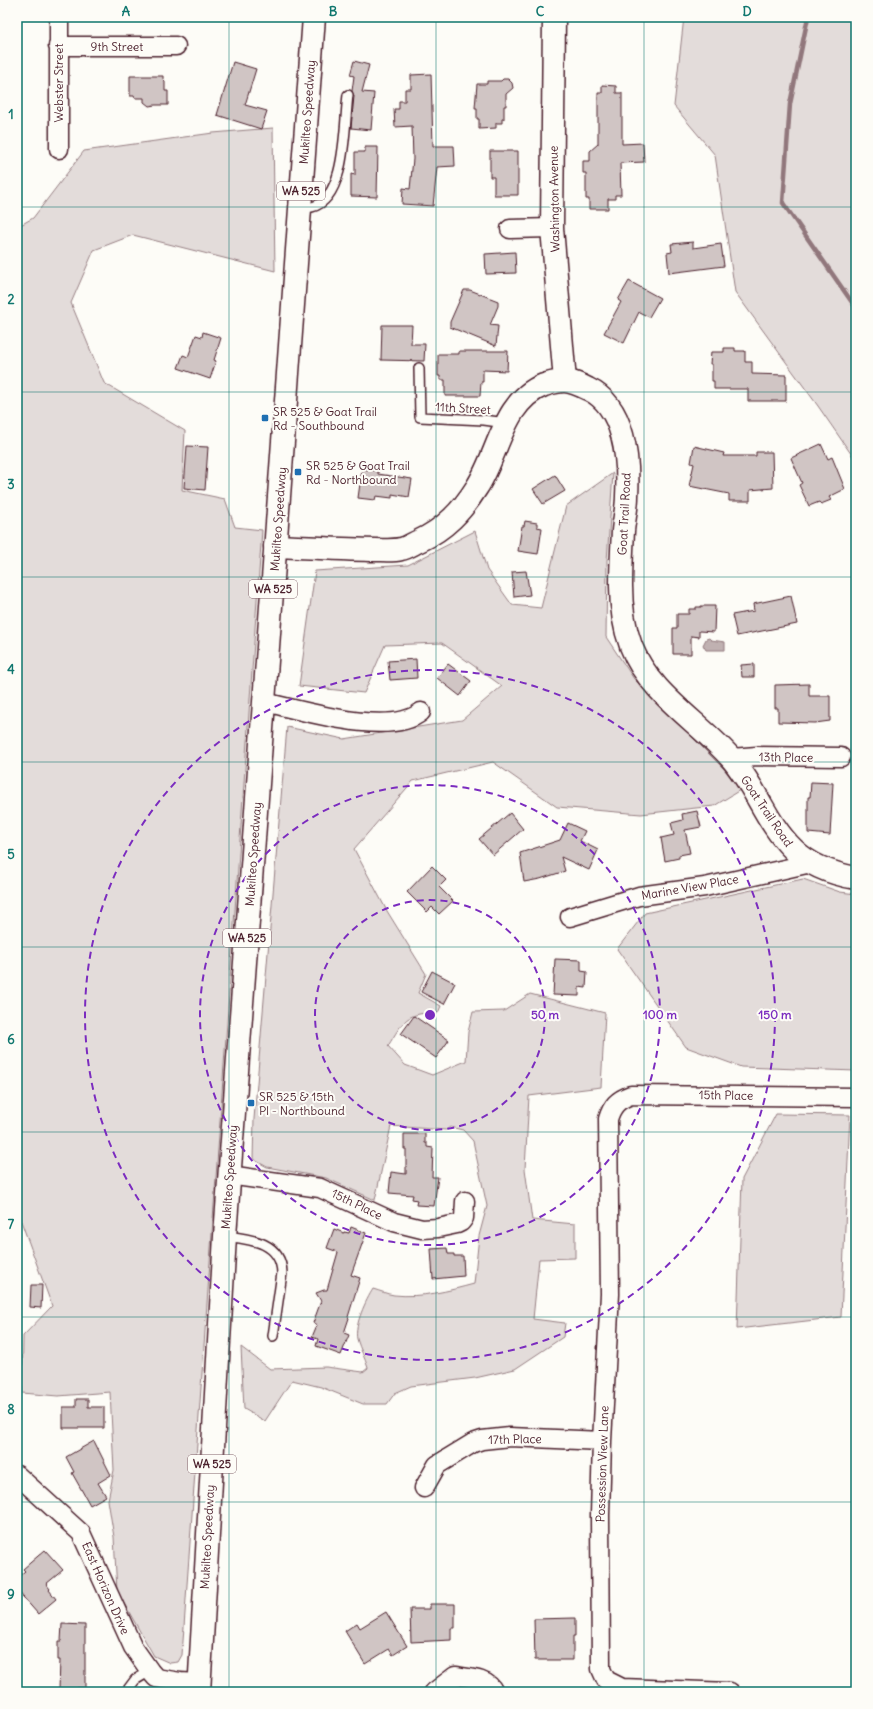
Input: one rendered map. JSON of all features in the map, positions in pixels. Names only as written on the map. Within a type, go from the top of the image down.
[{"type":"main road","name":"Mukilteo Speedway","points":[[199,1687],[229,1175],[314,17]]},
{"type":"main road","name":"Washington Avenue","points":[[554,17],[552,228],[566,380]]},
{"type":"main road","points":[[275,546],[353,550],[402,549],[436,533],[457,514],[478,486],[488,467],[512,411],[522,399],[530,392],[552,382],[566,380]]},
{"type":"main road","name":"Goat Trail Road","points":[[566,380],[592,390],[600,397],[616,418],[621,434],[627,465],[627,491],[621,555],[621,589],[624,621],[632,647],[644,670],[659,689],[731,758],[780,834],[793,850],[811,863],[825,870],[856,878]]},
{"type":"street","name":"Webster Street","points":[[59,17],[59,149]]},
{"type":"street","name":"9th Street","points":[[58,46],[176,46]]},
{"type":"street","points":[[510,229],[552,228]]},
{"type":"street","points":[[264,702],[360,722],[396,722],[414,718],[422,712]]},
{"type":"street","name":"13th Place","points":[[731,758],[757,756],[841,757]]},
{"type":"street","name":"Marine View Place","points":[[570,916],[639,896],[705,887],[811,863]]},
{"type":"street","name":"15th Place","points":[[608,1119],[614,1104],[620,1099],[630,1095],[856,1096]]},
{"type":"street","name":"Possession View Lane","points":[[608,1119],[610,1294],[602,1441],[601,1669],[603,1675],[611,1684],[622,1688],[730,1692]]},
{"type":"street","name":"15th Place","points":[[229,1175],[320,1188],[394,1222],[422,1229],[438,1228],[461,1222],[464,1218],[464,1201]]},
{"type":"street","name":"17th Place","points":[[424,1488],[437,1465],[473,1443],[482,1440],[510,1437],[602,1441]]},
{"type":"street","name":"East Horizon Drive","points":[[17,1475],[81,1533],[133,1647],[156,1678],[199,1687]]},
{"type":"street","points":[[434,1692],[455,1676],[481,1680],[493,1689],[494,1692]]},
{"type":"lane","points":[[300,208],[312,207],[324,200],[333,187],[342,156],[348,95]]},
{"type":"lane","name":"11th Street","points":[[418,368],[420,417],[484,420],[506,424]]},
{"type":"lane","points":[[225,1236],[249,1239],[263,1244],[272,1249],[282,1263],[273,1336]]},
{"type":"lane","points":[[126,1692],[135,1680],[150,1671]]},
{"type":"shaded area","points":[[684,17],[856,17],[856,461],[735,292],[715,155],[674,106]]},
{"type":"shaded area","points":[[273,128],[275,271],[133,235],[94,250],[71,303],[104,383],[185,431],[182,490],[225,499],[235,527],[262,530],[182,1655],[178,1662],[170,1663],[154,1656],[117,1591],[114,1537],[108,1500],[114,1470],[110,1392],[58,1396],[22,1393],[23,1336],[52,1306],[17,1210],[17,227],[33,218],[84,151],[213,133]]},
{"type":"shaded area","points":[[613,473],[607,561],[606,637],[634,679],[724,769],[740,790],[714,806],[641,814],[557,807],[493,762],[413,781],[354,849],[387,911],[426,974],[418,993],[441,1006],[438,1013],[419,1014],[407,1019],[393,1037],[388,1046],[405,1065],[432,1075],[466,1061],[468,1032],[473,1012],[504,1011],[530,994],[605,1013],[601,1087],[529,1096],[525,1169],[532,1220],[575,1224],[575,1258],[539,1259],[533,1319],[565,1323],[563,1337],[515,1369],[475,1378],[411,1386],[395,1393],[387,1404],[363,1404],[321,1387],[292,1380],[265,1421],[244,1409],[241,1347],[270,1369],[326,1367],[363,1372],[368,1368],[357,1339],[357,1327],[364,1306],[373,1289],[394,1295],[414,1296],[474,1284],[479,1236],[487,1206],[473,1141],[463,1130],[450,1127],[446,1130],[391,1126],[375,1200],[326,1178],[267,1167],[253,1159],[254,1119],[287,727],[344,739],[462,720],[502,686],[442,643],[385,645],[364,693],[299,686],[315,571],[408,565],[475,531],[487,570],[512,605],[541,608],[566,506]]},
{"type":"shaded area","points":[[709,638],[711,640],[725,642],[725,650],[706,650],[703,645],[706,639]]},
{"type":"shaded area","points":[[803,879],[840,892],[856,894],[856,1071],[741,1067],[686,1047],[617,949],[645,913]]},
{"type":"shaded area","points":[[776,1114],[850,1115],[841,1317],[737,1329],[742,1179]]},
{"type":"building","points":[[354,61],[369,65],[362,92],[374,93],[371,130],[351,128],[354,76],[350,75]]},
{"type":"building","points":[[233,62],[256,69],[245,105],[267,111],[261,129],[217,115]]},
{"type":"building","points":[[431,74],[433,146],[454,146],[455,166],[437,167],[433,206],[402,204],[403,188],[410,189],[413,159],[412,126],[395,127],[394,109],[399,109],[399,101],[405,101],[405,89],[411,89],[411,75]]},
{"type":"building","points":[[130,76],[163,76],[165,81],[165,91],[168,91],[168,105],[149,106],[144,102],[144,98],[135,98],[134,96],[130,96]]},
{"type":"building","points":[[503,79],[508,79],[512,83],[513,88],[506,94],[504,119],[502,119],[502,123],[496,123],[496,128],[479,129],[477,108],[475,108],[477,84],[487,84],[487,81],[501,81]]},
{"type":"building","points":[[602,85],[616,86],[616,93],[622,93],[622,144],[643,143],[644,162],[620,163],[621,195],[615,195],[615,199],[608,199],[608,209],[589,209],[589,199],[586,199],[586,173],[583,173],[583,161],[590,161],[590,151],[598,144],[598,93],[602,93]]},
{"type":"building","points":[[365,147],[378,147],[377,197],[351,196],[351,174],[355,175],[355,152],[365,152]]},
{"type":"building","points":[[490,151],[518,151],[518,195],[494,195],[494,177],[490,177]]},
{"type":"building","points":[[693,242],[693,248],[721,244],[724,266],[669,273],[667,253],[672,252],[671,244]]},
{"type":"building","points":[[515,252],[516,273],[486,274],[485,254]]},
{"type":"building","points":[[629,281],[660,298],[649,317],[639,312],[624,343],[604,333],[621,302],[618,300]]},
{"type":"building","points":[[464,290],[470,290],[498,301],[498,306],[490,325],[498,326],[496,346],[450,327],[450,322]]},
{"type":"building","points":[[382,325],[412,325],[411,344],[425,344],[424,361],[381,360]]},
{"type":"building","points":[[203,332],[221,338],[210,379],[178,368],[183,355],[188,357],[196,335],[202,337]]},
{"type":"building","points":[[724,348],[735,348],[735,351],[745,351],[745,362],[752,362],[752,374],[786,375],[786,401],[748,401],[748,389],[714,389],[714,381],[712,381],[712,364],[710,364],[711,352],[724,352]]},
{"type":"building","points":[[459,351],[508,351],[507,371],[483,370],[483,382],[481,382],[480,396],[445,396],[445,380],[440,380],[440,376],[438,376],[438,354],[459,354]]},
{"type":"building","points":[[821,444],[828,459],[832,457],[845,489],[829,497],[831,500],[821,504],[819,502],[809,506],[799,485],[802,483],[791,458]]},
{"type":"building","points":[[187,446],[208,447],[205,490],[184,488]]},
{"type":"building","points":[[694,446],[724,453],[723,456],[756,456],[756,452],[772,452],[773,488],[750,490],[750,501],[729,501],[729,494],[689,486],[694,464],[691,463]]},
{"type":"building","points":[[362,469],[378,471],[378,474],[412,479],[409,497],[392,494],[392,498],[376,496],[375,500],[358,498]]},
{"type":"building","points":[[555,475],[565,491],[543,504],[533,489]]},
{"type":"building","points":[[525,521],[537,523],[537,527],[542,528],[538,554],[518,551],[522,526],[524,526]]},
{"type":"building","points":[[526,571],[530,595],[514,597],[512,572]]},
{"type":"building","points":[[791,596],[797,624],[737,636],[732,615],[754,611],[753,604]]},
{"type":"building","points":[[715,606],[714,632],[699,631],[699,637],[691,636],[691,654],[673,654],[673,628],[677,628],[677,614],[689,614],[689,609],[696,609],[696,607]]},
{"type":"building","points":[[416,659],[417,678],[390,680],[388,661]]},
{"type":"building","points":[[448,664],[471,681],[460,696],[437,678]]},
{"type":"building","points":[[754,664],[754,677],[742,677],[741,665]]},
{"type":"building","points":[[809,684],[809,696],[830,696],[830,721],[815,723],[778,722],[778,708],[775,708],[775,685]]},
{"type":"building","points":[[811,782],[833,783],[830,835],[808,833],[808,797],[810,797]]},
{"type":"building","points":[[697,811],[701,827],[685,830],[690,853],[679,855],[679,858],[665,861],[661,838],[674,835],[671,823],[683,820],[682,814]]},
{"type":"building","points":[[510,813],[523,829],[493,855],[479,839]]},
{"type":"building","points":[[568,823],[585,831],[580,841],[598,850],[589,870],[561,857],[565,871],[540,879],[524,882],[520,853],[560,840]]},
{"type":"building","points":[[432,866],[446,880],[439,887],[453,901],[439,914],[432,907],[427,912],[407,892]]},
{"type":"building","points":[[555,959],[581,960],[581,971],[587,972],[586,988],[579,987],[579,996],[553,995]]},
{"type":"building","points":[[432,971],[455,983],[444,1004],[421,992]]},
{"type":"building","points":[[414,1016],[449,1040],[436,1058],[401,1034]]},
{"type":"building","points":[[404,1134],[425,1134],[425,1143],[427,1143],[427,1147],[433,1148],[432,1177],[438,1177],[434,1206],[416,1205],[417,1200],[412,1199],[413,1195],[389,1193],[391,1172],[406,1174],[406,1149],[404,1149]]},
{"type":"building","points":[[351,1227],[366,1233],[351,1275],[360,1278],[344,1333],[349,1335],[341,1355],[316,1346],[318,1339],[312,1337],[317,1325],[313,1323],[321,1301],[316,1293],[327,1290],[338,1252],[327,1248],[334,1229],[344,1233],[349,1233]]},
{"type":"building","points":[[447,1248],[448,1254],[463,1256],[464,1276],[433,1279],[431,1249]]},
{"type":"building","points":[[31,1285],[42,1285],[41,1308],[30,1307]]},
{"type":"building","points":[[76,1399],[88,1399],[88,1407],[104,1407],[104,1428],[63,1428],[63,1407],[76,1407]]},
{"type":"building","points":[[94,1441],[111,1475],[98,1483],[106,1496],[90,1505],[72,1473],[74,1472],[66,1457]]},
{"type":"building","points":[[45,1550],[63,1570],[46,1584],[56,1599],[38,1614],[17,1590],[17,1578],[25,1571],[23,1569]]},
{"type":"building","points":[[430,1604],[455,1604],[455,1628],[451,1628],[451,1640],[411,1642],[410,1609],[430,1609]]},
{"type":"building","points":[[386,1612],[407,1646],[393,1655],[389,1649],[365,1664],[345,1631],[357,1623],[360,1628]]},
{"type":"building","points":[[575,1618],[573,1660],[535,1660],[534,1619]]},
{"type":"building","points":[[62,1624],[85,1625],[85,1688],[77,1688],[77,1691],[59,1690],[60,1660],[58,1660],[58,1641],[61,1641]]},
{"type":"waterway","points":[[808,17],[790,104],[783,203],[856,308]]},
{"type":"place","name":"SR 525 & Goat Trail Rd - Southbound","points":[[265,418]]},
{"type":"place","name":"SR 525 & Goat Trail Rd - Northbound","points":[[298,472]]},
{"type":"place","name":"SR 525 & 15th Pl - Northbound","points":[[251,1103]]}]
